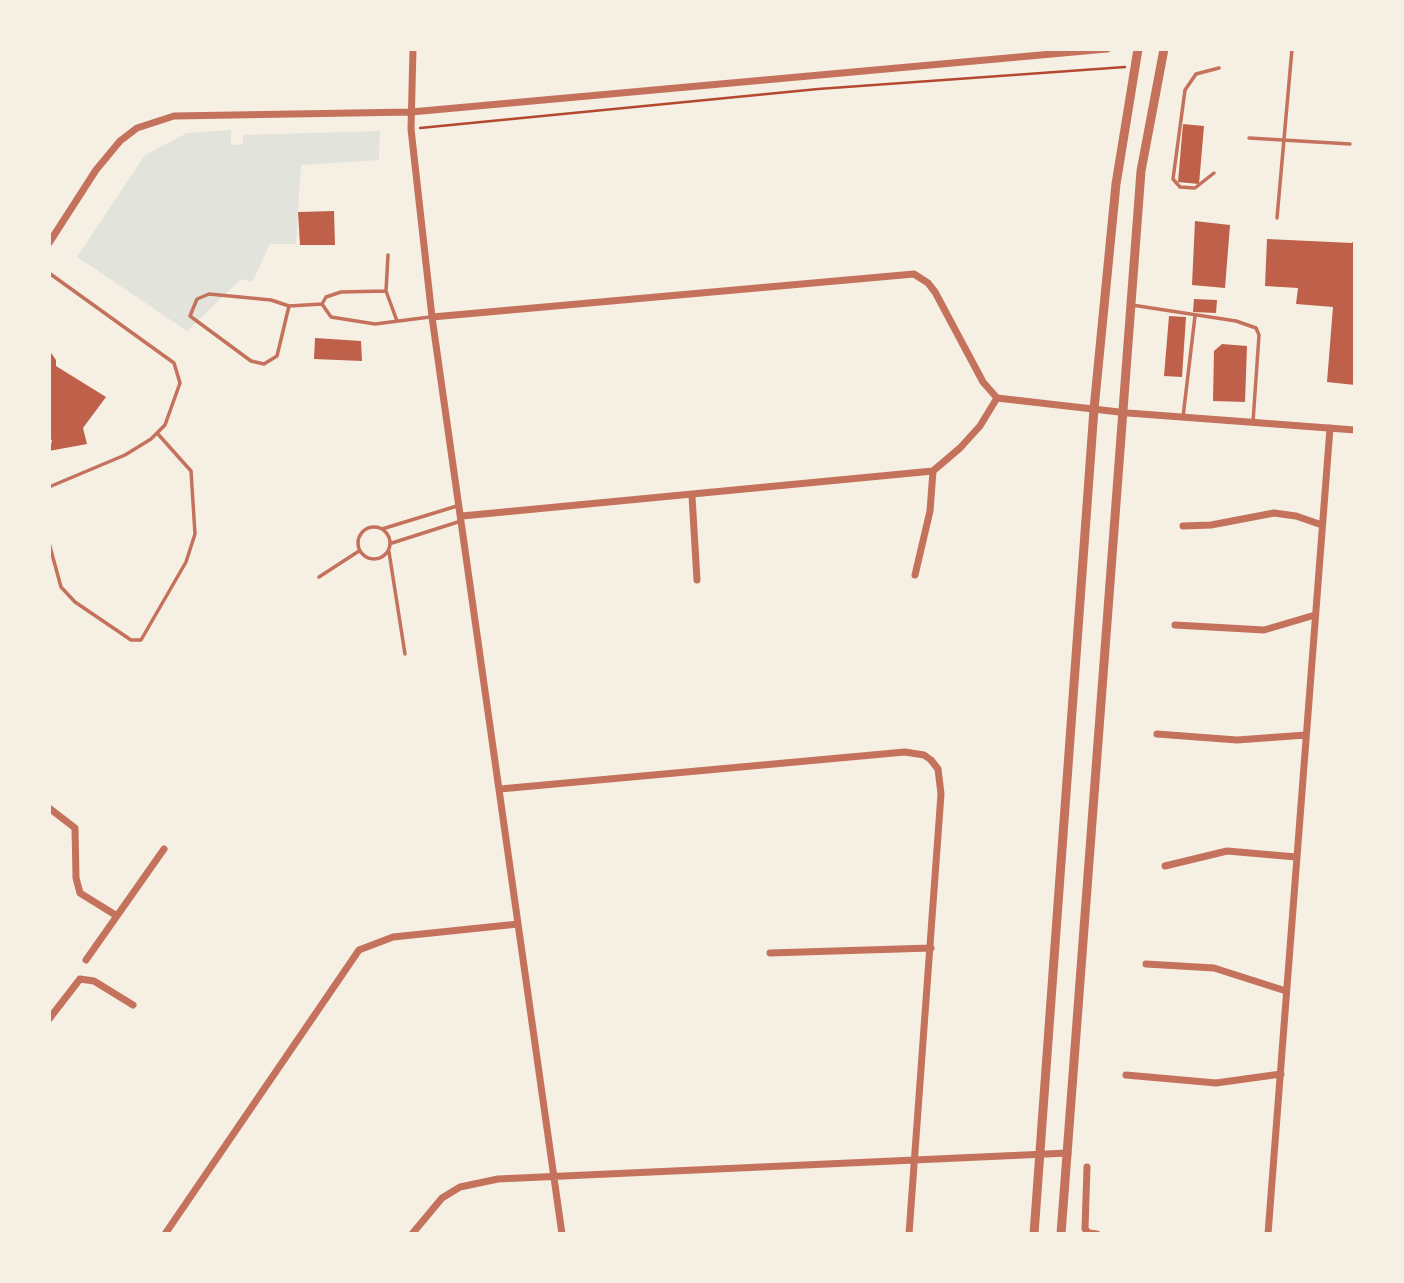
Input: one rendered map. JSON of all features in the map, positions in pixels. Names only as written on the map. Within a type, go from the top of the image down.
[{"type":"street","points":[[413,49],[411,129],[432,317],[461,505],[562,1234]]},
{"type":"street","points":[[49,243],[114,147],[127,135],[149,123],[183,116],[411,112],[1107,49]]},
{"type":"street","points":[[1034,1234],[1094,409],[1116,184],[1138,49]]},
{"type":"street","points":[[1061,1234],[1141,171],[1164,49]]},
{"type":"street","points":[[432,317],[914,274],[928,283],[935,292],[983,382],[997,398],[1124,412],[1355,430]]},
{"type":"street","points":[[462,518],[933,471],[980,426],[997,398]]},
{"type":"street","points":[[1268,1234],[1330,428]]},
{"type":"street","points":[[915,575],[930,511],[933,471]]},
{"type":"street","points":[[692,496],[697,580]]},
{"type":"street","points":[[1183,526],[1211,525],[1274,513],[1296,516],[1322,525]]},
{"type":"street","points":[[1175,625],[1264,630],[1315,615]]},
{"type":"street","points":[[1157,734],[1237,740],[1306,735]]},
{"type":"street","points":[[500,789],[905,752],[924,755],[931,760],[938,769],[941,784],[909,1234]]},
{"type":"street","points":[[49,808],[75,828],[76,878],[80,893],[117,916]]},
{"type":"street","points":[[86,960],[164,849]]},
{"type":"street","points":[[1165,866],[1227,851],[1296,857]]},
{"type":"street","points":[[165,1234],[359,950],[393,937],[518,924]]},
{"type":"street","points":[[770,953],[931,948]]},
{"type":"street","points":[[1146,964],[1229,971],[1286,991]]},
{"type":"street","points":[[49,1019],[80,979],[94,981],[133,1005]]},
{"type":"street","points":[[1126,1075],[1216,1083],[1281,1074]]},
{"type":"street","points":[[412,1234],[442,1198],[460,1187],[498,1179],[1068,1153]]},
{"type":"street","points":[[1087,1167],[1085,1229],[1089,1233],[1097,1234]]},
{"type":"lane","points":[[1277,218],[1292,49]]},
{"type":"lane","points":[[1214,173],[1195,188],[1180,187],[1173,179],[1185,90],[1196,74],[1219,68]]},
{"type":"lane","points":[[1249,138],[1350,145]]},
{"type":"lane","points":[[388,255],[386,291],[397,321]]},
{"type":"lane","points":[[49,274],[177,368],[180,383],[165,425],[157,433],[125,455],[49,487]]},
{"type":"lane","points":[[322,304],[326,297],[341,292],[386,291]]},
{"type":"lane","points":[[289,306],[277,356],[264,365],[251,361],[190,316],[197,299],[209,294],[271,300],[289,306],[322,304]]},
{"type":"lane","points":[[322,304],[331,317],[375,324],[432,317]]},
{"type":"lane","points":[[1130,305],[1236,321],[1258,331],[1254,422]]},
{"type":"lane","points":[[1183,417],[1195,316]]},
{"type":"lane","points":[[49,543],[61,587],[75,602],[131,640],[141,640],[186,562],[195,534],[191,471],[157,433]]},
{"type":"lane","points":[[359,551],[358,542],[366,529],[382,529],[461,505]]},
{"type":"lane","points":[[391,544],[403,537],[462,518]]},
{"type":"lane","points":[[382,529],[389,535],[391,544],[388,552],[405,654]]},
{"type":"lane","points":[[359,551],[374,560],[388,552]]},
{"type":"lane","points":[[319,577],[359,551]]},
{"type":"path","points":[[411,129],[818,89],[1135,66]]},
{"type":"shaded area","points":[[231,130],[231,145],[243,144],[243,135],[380,131],[379,160],[301,165],[296,244],[270,244],[252,282],[241,279],[187,331],[77,257],[145,155],[187,133]]},
{"type":"building","points":[[1183,124],[1204,126],[1199,184],[1178,182]]},
{"type":"building","points":[[334,211],[335,245],[300,245],[298,212]]},
{"type":"building","points":[[1195,221],[1230,225],[1225,288],[1192,285]]},
{"type":"building","points":[[1355,238],[1355,385],[1327,382],[1333,307],[1296,304],[1298,288],[1265,286],[1267,239],[1352,243]]},
{"type":"building","points":[[1194,299],[1217,300],[1216,313],[1193,312]]},
{"type":"building","points":[[1169,316],[1186,317],[1182,377],[1164,376]]},
{"type":"building","points":[[315,338],[361,341],[362,361],[314,359]]},
{"type":"building","points":[[1222,344],[1247,346],[1245,402],[1213,401],[1214,351]]},
{"type":"building","points":[[49,350],[56,360],[56,366],[106,397],[83,428],[87,444],[49,451],[52,441],[49,435]]}]
